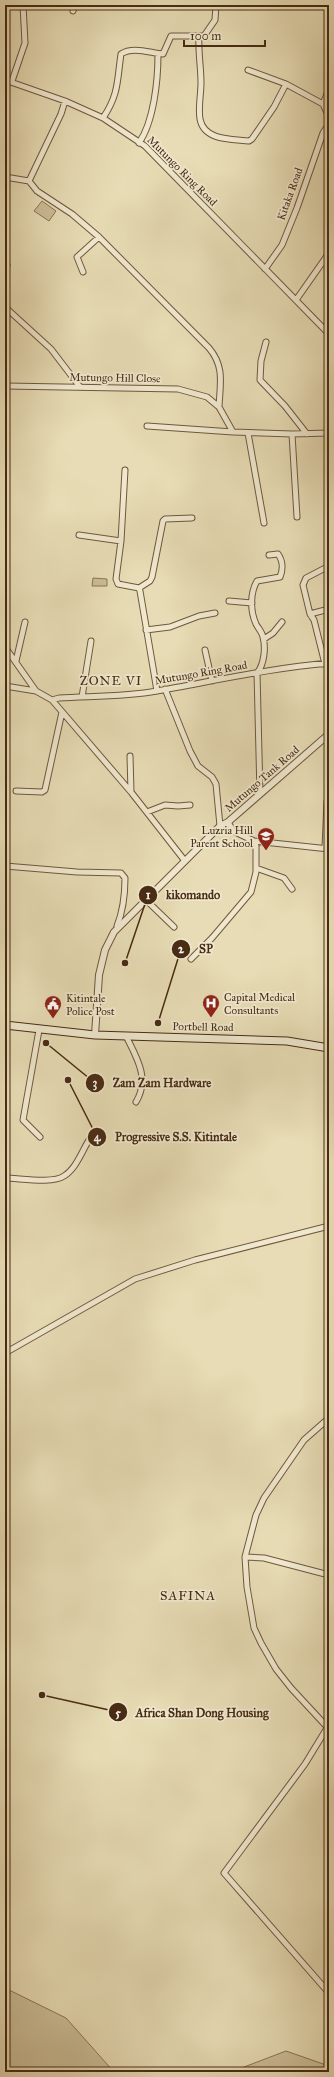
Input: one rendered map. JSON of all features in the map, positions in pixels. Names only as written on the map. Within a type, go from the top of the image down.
[{"type":"main road","name":"Portbell Road","points":[[5,1025],[39,1030],[95,1035],[275,1040],[315,1044],[329,1048]]},
{"type":"street","points":[[12,81],[25,43],[24,5]]},
{"type":"street","points":[[103,118],[113,103],[116,95],[122,54],[140,50],[163,54],[171,36],[204,36],[215,20],[216,5]]},
{"type":"street","points":[[324,5],[329,7]]},
{"type":"street","points":[[199,36],[198,56],[201,82],[200,119],[203,127],[214,136],[249,141],[252,140],[274,107],[286,84]]},
{"type":"street","points":[[139,143],[144,135],[153,104],[158,54]]},
{"type":"street","points":[[248,70],[286,84],[323,104],[329,117]]},
{"type":"street","name":"Mutungo Ring Road","points":[[5,80],[12,81],[65,101],[103,118],[139,143],[329,334]]},
{"type":"street","points":[[323,104],[329,89]]},
{"type":"street","points":[[29,181],[61,114],[65,101]]},
{"type":"street","name":"Kitaka Road","points":[[265,269],[282,245],[297,208],[323,133],[329,124]]},
{"type":"street","points":[[5,177],[29,181],[37,191],[72,214],[99,237],[216,356],[220,367],[219,407],[233,432]]},
{"type":"street","points":[[83,272],[77,257],[99,237]]},
{"type":"street","points":[[296,300],[329,253]]},
{"type":"street","points":[[5,307],[51,349],[80,387]]},
{"type":"street","points":[[266,342],[261,361],[260,380],[285,406],[307,434]]},
{"type":"street","name":"Mutungo Hill Close","points":[[5,386],[178,389],[207,397],[219,407]]},
{"type":"street","points":[[147,426],[248,433],[329,433]]},
{"type":"street","points":[[248,433],[264,523]]},
{"type":"street","points":[[292,434],[297,517]]},
{"type":"street","points":[[125,470],[121,541],[116,579],[118,584],[139,588],[150,581],[163,521],[165,519],[192,518]]},
{"type":"street","points":[[79,535],[121,541]]},
{"type":"street","points":[[260,794],[257,673],[262,668],[264,639],[254,617],[252,603],[253,588],[256,581],[280,577],[282,572],[281,558],[278,554],[269,555]]},
{"type":"street","points":[[327,664],[314,620],[310,614],[303,583],[306,578],[329,566]]},
{"type":"street","points":[[139,588],[157,691]]},
{"type":"street","points":[[229,601],[252,603]]},
{"type":"street","points":[[310,614],[329,609]]},
{"type":"street","points":[[146,630],[170,627],[200,616],[215,613]]},
{"type":"street","points":[[16,661],[25,622]]},
{"type":"street","points":[[264,639],[273,633],[282,622]]},
{"type":"street","points":[[82,697],[92,640]]},
{"type":"street","points":[[5,647],[36,691]]},
{"type":"street","points":[[205,650],[212,682]]},
{"type":"street","name":"Mutungo Ring Road","points":[[52,700],[59,698],[111,696],[157,691],[257,673],[327,664]]},
{"type":"street","points":[[5,686],[36,691],[52,700],[131,792],[185,861]]},
{"type":"street","points":[[165,689],[190,751],[198,766],[212,777],[216,784],[220,826]]},
{"type":"street","points":[[16,790],[42,792],[45,790],[62,712]]},
{"type":"street","name":"Mutungo Tank Road","points":[[95,1035],[99,975],[105,950],[117,926],[220,826],[228,822],[329,734]]},
{"type":"street","points":[[130,756],[131,792]]},
{"type":"street","points":[[228,822],[233,831],[254,841],[297,847],[327,848],[327,801],[329,795]]},
{"type":"street","points":[[147,812],[165,805],[190,805]]},
{"type":"street","points":[[191,959],[212,938],[251,892],[256,879],[256,846],[254,841]]},
{"type":"street","points":[[5,866],[70,872],[121,873],[125,878],[125,890],[122,915],[117,926]]},
{"type":"street","points":[[256,868],[284,878],[292,889]]},
{"type":"street","points":[[145,899],[174,927]]},
{"type":"street","points":[[39,1030],[23,1120],[40,1137]]},
{"type":"street","points":[[126,1036],[143,1078],[143,1087],[136,1102]]},
{"type":"street","points":[[5,1178],[56,1180],[65,1176],[72,1168],[89,1140]]},
{"type":"street","points":[[5,1353],[135,1279],[195,1260],[329,1226]]},
{"type":"street","points":[[329,1418],[304,1440],[264,1498],[256,1515],[245,1558],[247,1587],[254,1628],[261,1643],[287,1683],[328,1728],[305,1764],[224,1873],[329,1993]]},
{"type":"street","points":[[245,1558],[264,1558],[329,1575]]},
{"type":"shaded area","points":[[42,201],[56,211],[49,221],[34,211]]},
{"type":"shaded area","points":[[93,578],[107,579],[107,586],[92,586]]},
{"type":"shaded area","points":[[5,1988],[66,2018],[114,2072],[5,2072]]},
{"type":"shaded area","points":[[286,2051],[329,2066],[329,2072],[231,2072]]},
{"type":"place","name":"Luzria Hill Parent School","points":[[266,851]]},
{"type":"place","name":"kikomando","points":[[125,963]]},
{"type":"place","name":"Capital Medical Consultants","points":[[211,1018]]},
{"type":"place","name":"Kitintale Police Post","points":[[53,1019]]},
{"type":"place","name":"SP","points":[[158,1023]]},
{"type":"place","name":"Zam Zam Hardware","points":[[46,1043]]},
{"type":"place","name":"Progressive S.S. Kitintale","points":[[68,1080]]},
{"type":"place","name":"Africa Shan Dong Housing","points":[[42,1695]]},
{"type":"district","name":"ZONE VI","points":[[111,681]]},
{"type":"district","name":"SAFINA","points":[[188,1596]]}]
